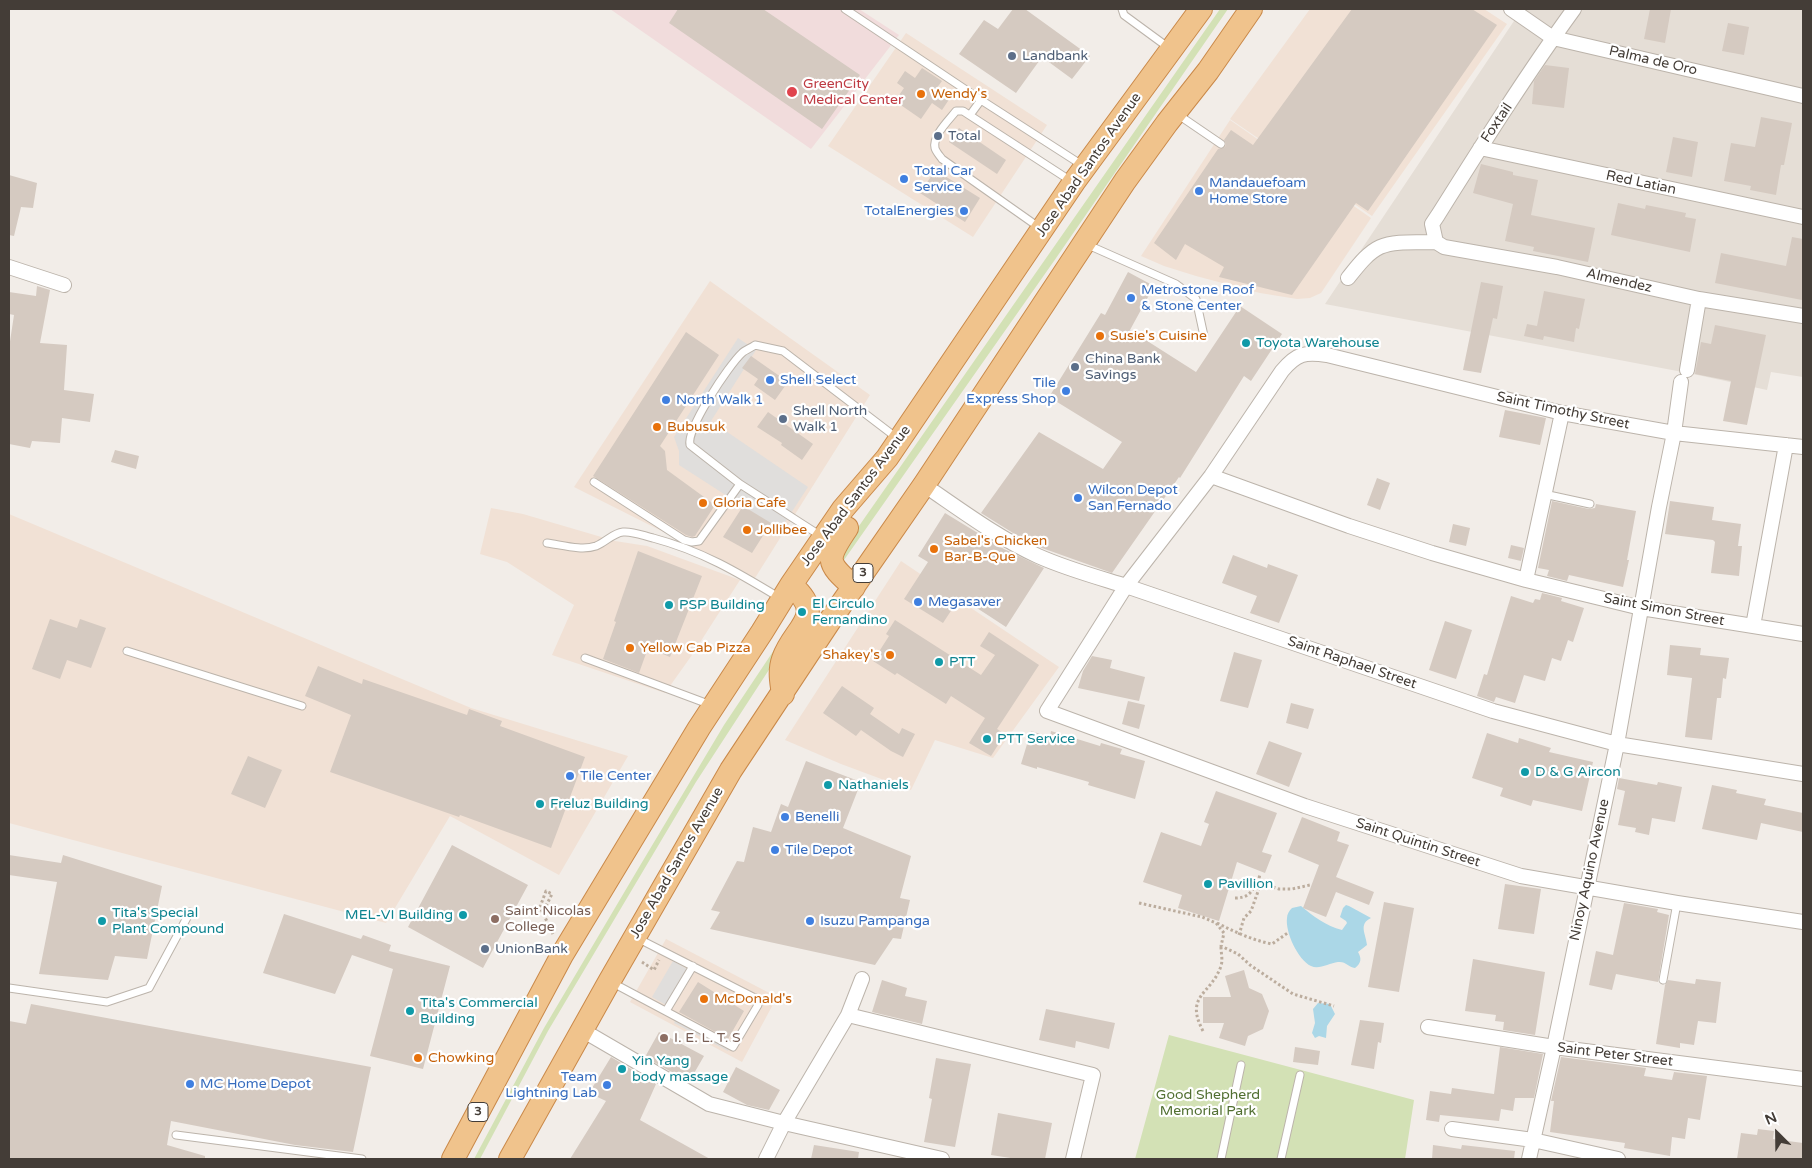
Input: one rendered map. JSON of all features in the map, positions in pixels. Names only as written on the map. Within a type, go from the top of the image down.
[{"type":"highway","name":"Jose Abad Santos Avenue","points":[[453,1159],[562,955],[714,706],[787,592],[843,509],[900,440],[1079,175],[1201,9]]},
{"type":"highway","name":"Jose Abad Santos Avenue","points":[[510,1159],[731,770],[829,622],[924,485],[1126,181],[1175,112],[1208,71],[1251,9]]},
{"type":"highway","points":[[843,509],[850,514],[851,520],[833,549],[831,558],[835,569],[854,587]]},
{"type":"highway","points":[[783,694],[780,680],[783,659],[803,626],[809,610],[806,600],[787,592]]},
{"type":"street","name":"Palma de Oro","points":[[1511,9],[1553,38],[1803,96]]},
{"type":"street","name":"Foxtail","points":[[1436,242],[1432,224],[1480,148],[1574,9]]},
{"type":"street","name":"Red Latian","points":[[1480,148],[1803,217]]},
{"type":"street","points":[[1348,278],[1367,256],[1380,247],[1396,244],[1436,242]]},
{"type":"street","name":"Almendez","points":[[1436,242],[1444,247],[1557,267],[1699,298],[1803,316]]},
{"type":"street","points":[[9,267],[64,284]]},
{"type":"street","name":"Ninoy Aquino Avenue","points":[[1529,1159],[1617,744],[1699,298]]},
{"type":"street","name":"Saint Timothy Street","points":[[1211,476],[1282,370],[1293,358],[1308,353],[1327,355],[1562,413],[1674,433],[1803,447]]},
{"type":"street","points":[[1526,580],[1562,413]]},
{"type":"street","points":[[1753,626],[1786,445]]},
{"type":"street","points":[[1126,586],[1211,476]]},
{"type":"street","name":"Saint Simon Street","points":[[1211,476],[1349,526],[1422,550],[1526,580],[1641,608],[1803,634]]},
{"type":"street","name":"Saint Raphael Street","points":[[924,485],[998,534],[1037,556],[1493,711],[1617,744],[1803,774]]},
{"type":"street","name":"Saint Quintin Street","points":[[1126,586],[1047,712],[1305,806],[1511,873],[1677,903],[1803,922]]},
{"type":"street","points":[[766,1159],[784,1123],[848,1014],[862,979]]},
{"type":"street","points":[[848,1014],[1093,1076],[1072,1159]]},
{"type":"street","name":"Saint Peter Street","points":[[1428,1027],[1554,1047],[1803,1079]]},
{"type":"street","points":[[582,1030],[709,1104],[942,1159]]},
{"type":"street","points":[[1452,1129],[1533,1140],[1618,1159]]},
{"type":"lane","points":[[845,9],[981,100],[1079,175]]},
{"type":"lane","points":[[1122,9],[1124,15],[1171,50]]},
{"type":"lane","points":[[970,116],[981,100]]},
{"type":"lane","points":[[1042,230],[942,159],[935,148],[935,140],[941,130],[956,111],[963,111],[1079,175]]},
{"type":"lane","points":[[1175,112],[1221,144]]},
{"type":"lane","points":[[1084,244],[1176,284],[1183,289],[1196,299],[1204,336]]},
{"type":"lane","points":[[824,537],[740,484],[694,449],[689,440],[706,404],[727,370],[743,352],[755,345],[783,351],[900,440]]},
{"type":"lane","points":[[594,482],[684,540],[692,542],[699,540],[740,484]]},
{"type":"lane","points":[[1544,494],[1590,504]]},
{"type":"lane","points":[[548,543],[589,548],[616,534],[631,532],[699,553],[787,592]]},
{"type":"lane","points":[[127,651],[302,706]]},
{"type":"lane","points":[[585,658],[714,706]]},
{"type":"lane","points":[[1663,980],[1677,903]]},
{"type":"lane","points":[[9,988],[108,1002],[149,988],[190,912]]},
{"type":"lane","points":[[609,982],[733,1047],[758,1005],[757,999],[693,966],[631,944]]},
{"type":"lane","points":[[666,1011],[693,966]]},
{"type":"lane","points":[[1221,1159],[1241,1065]]},
{"type":"lane","points":[[1281,1159],[1300,1075]]},
{"type":"lane","points":[[176,1135],[362,1159]]},
{"type":"path","points":[[1239,935],[1244,918],[1251,911],[1260,874]]},
{"type":"path","points":[[1259,883],[1292,889],[1310,885]]},
{"type":"path","points":[[1235,898],[1248,896],[1259,883]]},
{"type":"path","points":[[546,906],[552,894],[546,892],[540,907],[562,955]]},
{"type":"path","points":[[1139,903],[1202,917],[1239,935],[1259,942],[1272,944],[1289,932]]},
{"type":"path","points":[[1203,1031],[1196,1018],[1196,1004],[1216,977],[1222,964],[1221,946],[1224,933],[1216,923]]},
{"type":"path","points":[[631,944],[654,970],[660,958],[654,955]]},
{"type":"path","points":[[1221,946],[1238,954],[1250,965],[1293,994],[1334,1006]]},
{"type":"shaded area","name":"GreenCity Medical Center","points":[[610,9],[859,9],[899,35],[811,149]]},
{"type":"shaded area","points":[[1310,9],[1484,9],[1507,24],[1372,216],[1230,119]]},
{"type":"shaded area","points":[[1522,9],[1803,9],[1803,377],[1771,372],[1767,390],[1693,374],[1325,304]]},
{"type":"shaded area","name":"Total","points":[[906,33],[1047,125],[973,237],[828,146]]},
{"type":"shaded area","points":[[1230,120],[1371,218],[1321,293],[1310,298],[1297,299],[1260,293],[1196,276],[1164,266],[1141,256]]},
{"type":"shaded area","name":"North Walk 1","points":[[710,281],[870,395],[755,578],[574,487]]},
{"type":"shaded area","points":[[738,338],[756,350],[711,421],[808,487],[780,530],[679,465],[679,451],[674,437]]},
{"type":"shaded area","points":[[491,508],[523,514],[615,541],[647,546],[740,580],[665,693],[552,655],[574,605],[507,562],[480,554]]},
{"type":"shaded area","points":[[9,514],[471,708],[628,756],[559,875],[450,816],[386,923],[9,823]]},
{"type":"shaded area","name":"PTT","points":[[901,561],[1059,667],[993,758],[935,740],[911,790],[841,764],[785,740]]},
{"type":"shaded area","name":"McDonald's","points":[[666,939],[777,997],[742,1062],[630,1002]]},
{"type":"shaded area","points":[[673,961],[687,969],[666,1005],[652,997]]},
{"type":"shaded area","points":[[676,1019],[730,1047],[728,1051],[674,1023]]},
{"type":"green space","points":[[1220,9],[1228,9],[1054,261],[844,560],[838,556]]},
{"type":"green space","points":[[796,617],[774,662],[696,782],[548,1031],[480,1159],[474,1159],[544,1028],[638,869],[724,725]]},
{"type":"green space","name":"Good Shepherd Memorial Park","points":[[1169,1035],[1414,1100],[1405,1159],[1135,1159]]},
{"type":"water","points":[[1346,905],[1371,918],[1367,920],[1364,926],[1367,945],[1358,952],[1360,963],[1355,968],[1341,962],[1321,967],[1314,967],[1306,963],[1297,952],[1290,938],[1287,924],[1288,913],[1292,908],[1301,906],[1325,923],[1342,930],[1347,923],[1340,917]]},
{"type":"water","points":[[1318,1003],[1330,1004],[1335,1014],[1327,1026],[1326,1038],[1319,1036],[1315,1038],[1312,1033],[1315,1023],[1313,1009]]},
{"type":"building","points":[[678,9],[763,9],[860,75],[822,129],[669,23]]},
{"type":"building","points":[[1013,9],[1025,9],[1090,56],[1072,79],[1042,57],[1016,93],[959,54],[984,20],[998,29]]},
{"type":"building","points":[[1352,9],[1472,9],[1497,25],[1368,211],[1356,203],[1292,295],[1219,277],[1224,267],[1185,244],[1176,260],[1154,243],[1218,149],[1225,147],[1224,140],[1231,130],[1253,145]]},
{"type":"building","points":[[1650,9],[1671,9],[1665,43],[1644,39]]},
{"type":"building","points":[[1728,23],[1749,27],[1744,55],[1722,51]]},
{"type":"building","points":[[1545,65],[1569,68],[1564,108],[1532,104],[1534,81]]},
{"type":"building","name":"Wendy's","points":[[922,68],[942,81],[936,89],[950,98],[942,110],[932,103],[921,119],[895,101],[904,88],[897,83],[905,71],[915,78]]},
{"type":"building","points":[[1761,117],[1792,123],[1784,165],[1781,165],[1776,195],[1750,190],[1751,186],[1724,181],[1731,143],[1755,147]]},
{"type":"building","points":[[959,128],[1006,160],[997,174],[949,142]]},
{"type":"building","points":[[1673,137],[1698,142],[1692,177],[1666,172]]},
{"type":"building","points":[[1481,164],[1513,172],[1513,175],[1538,180],[1531,215],[1595,228],[1588,262],[1533,251],[1534,247],[1505,241],[1513,204],[1473,193]]},
{"type":"building","points":[[940,173],[980,198],[965,222],[920,193],[932,175],[937,178]]},
{"type":"building","points":[[9,175],[37,183],[33,208],[21,207],[14,236],[9,235]]},
{"type":"building","points":[[1618,203],[1645,209],[1646,205],[1686,213],[1685,217],[1696,219],[1690,252],[1611,235]]},
{"type":"building","points":[[1792,237],[1803,239],[1802,300],[1715,283],[1721,253],[1786,266]]},
{"type":"building","points":[[1128,272],[1154,286],[1130,330],[1196,372],[1240,306],[1282,334],[1251,381],[1244,376],[1180,478],[1112,573],[1042,548],[981,513],[1039,432],[1103,469],[1122,442],[1049,397],[1101,313],[1105,315]]},
{"type":"building","points":[[1481,282],[1503,286],[1497,319],[1493,318],[1481,373],[1463,370]]},
{"type":"building","points":[[37,286],[50,290],[40,343],[67,345],[64,390],[94,394],[90,422],[62,418],[60,443],[32,441],[30,448],[9,444],[9,348],[14,315],[9,314],[9,292],[36,296]]},
{"type":"building","points":[[1544,291],[1585,299],[1579,329],[1576,328],[1574,342],[1544,336],[1543,340],[1524,336],[1527,324],[1537,326]]},
{"type":"building","points":[[1715,325],[1766,335],[1747,425],[1723,421],[1731,381],[1695,374],[1701,342],[1711,344]]},
{"type":"building","name":"North Walk 1","points":[[686,332],[719,355],[660,446],[665,451],[667,470],[715,505],[695,536],[692,537],[593,476]]},
{"type":"building","points":[[751,356],[788,382],[775,400],[754,385],[758,379],[742,368]]},
{"type":"building","points":[[1505,410],[1546,418],[1540,445],[1499,437]]},
{"type":"building","points":[[768,412],[813,444],[802,460],[781,445],[782,443],[757,427]]},
{"type":"building","points":[[115,450],[139,456],[136,469],[111,462]]},
{"type":"building","points":[[1377,478],[1390,483],[1380,510],[1367,505]]},
{"type":"building","points":[[1552,501],[1589,509],[1595,508],[1596,504],[1636,511],[1623,587],[1569,575],[1567,581],[1547,576],[1549,570],[1538,568]]},
{"type":"building","points":[[1670,501],[1714,507],[1712,520],[1741,524],[1738,546],[1742,546],[1739,576],[1711,573],[1715,542],[1713,540],[1665,534]]},
{"type":"building","name":"Jollibee","points":[[743,506],[771,523],[752,553],[723,537]]},
{"type":"building","points":[[945,513],[1004,549],[1044,568],[1006,627],[960,597],[943,623],[904,599],[928,562],[918,556]]},
{"type":"building","points":[[1453,524],[1470,528],[1466,546],[1449,542]]},
{"type":"building","points":[[1511,545],[1524,548],[1521,561],[1508,558]]},
{"type":"building","points":[[638,551],[702,576],[670,657],[648,648],[639,673],[603,659]]},
{"type":"building","points":[[1233,555],[1267,568],[1268,564],[1298,575],[1279,623],[1250,613],[1257,596],[1222,583]]},
{"type":"building","points":[[1542,593],[1562,598],[1561,601],[1584,608],[1573,642],[1568,640],[1561,661],[1552,658],[1545,681],[1524,675],[1515,703],[1496,697],[1494,702],[1477,696],[1484,674],[1487,675],[1511,596],[1533,603],[1535,599],[1540,600]]},
{"type":"building","points":[[50,619],[77,628],[80,619],[106,628],[91,668],[67,660],[60,679],[32,669]]},
{"type":"building","points":[[895,620],[981,675],[995,655],[980,646],[989,632],[1039,665],[997,729],[1005,734],[991,756],[969,743],[985,718],[951,696],[946,704],[897,673],[895,675],[873,661],[889,636],[886,634]]},
{"type":"building","points":[[1445,621],[1472,630],[1456,679],[1429,670]]},
{"type":"building","points":[[1670,645],[1701,648],[1700,655],[1729,658],[1726,679],[1723,678],[1721,698],[1717,698],[1712,740],[1685,737],[1692,678],[1667,675]]},
{"type":"building","points":[[1234,652],[1262,660],[1248,708],[1220,701]]},
{"type":"building","points":[[1092,656],[1112,660],[1110,668],[1145,677],[1139,701],[1078,688],[1083,671]]},
{"type":"building","points":[[318,666],[362,684],[363,679],[467,715],[469,709],[502,721],[500,726],[585,757],[551,848],[460,815],[459,817],[330,772],[351,715],[305,696]]},
{"type":"building","points":[[842,686],[874,708],[870,714],[899,734],[902,728],[915,734],[903,757],[861,730],[856,736],[823,713]]},
{"type":"building","points":[[1128,701],[1145,705],[1139,729],[1122,724]]},
{"type":"building","points":[[1291,703],[1314,709],[1308,729],[1286,723]]},
{"type":"building","points":[[1031,731],[1050,737],[1051,731],[1100,746],[1101,743],[1122,749],[1120,754],[1145,761],[1135,799],[1088,785],[1089,782],[1021,764]]},
{"type":"building","points":[[1487,733],[1518,743],[1519,738],[1551,748],[1549,752],[1593,762],[1582,811],[1533,800],[1531,806],[1500,796],[1503,788],[1472,778]]},
{"type":"building","points":[[1269,741],[1302,753],[1289,787],[1256,774]]},
{"type":"building","points":[[248,756],[282,770],[265,808],[231,794]]},
{"type":"building","points":[[806,761],[861,782],[843,828],[911,856],[900,898],[910,900],[901,939],[893,938],[875,965],[710,929],[720,912],[711,910],[737,861],[744,862],[753,827],[771,832],[781,804],[788,807]]},
{"type":"building","points":[[1619,778],[1657,785],[1658,782],[1682,787],[1675,822],[1652,818],[1649,835],[1635,832],[1636,828],[1618,825],[1625,791],[1617,789]]},
{"type":"building","points":[[1712,785],[1737,790],[1736,793],[1766,799],[1764,805],[1803,813],[1803,832],[1761,823],[1757,840],[1702,829]]},
{"type":"building","points":[[1216,791],[1277,813],[1262,852],[1272,855],[1265,873],[1237,862],[1219,921],[1178,908],[1182,895],[1143,882],[1161,832],[1201,846],[1209,824],[1204,822]]},
{"type":"building","points":[[1302,817],[1340,832],[1337,841],[1349,845],[1336,877],[1374,892],[1369,905],[1336,892],[1326,917],[1303,908],[1319,865],[1288,852]]},
{"type":"building","name":"MEL-VI Building","points":[[452,845],[528,885],[483,968],[408,927]]},
{"type":"building","name":"Tita's Special Plant Compound","points":[[9,855],[61,863],[63,855],[162,886],[147,959],[115,956],[108,980],[39,974],[57,882],[9,875]]},
{"type":"building","points":[[1505,884],[1541,889],[1534,934],[1498,929]]},
{"type":"building","points":[[1384,902],[1414,908],[1399,992],[1368,987]]},
{"type":"building","points":[[1624,903],[1658,909],[1657,912],[1669,915],[1658,982],[1616,974],[1612,990],[1589,985],[1596,951],[1613,955]]},
{"type":"building","points":[[284,914],[361,939],[363,935],[391,945],[389,951],[450,966],[423,1069],[370,1056],[393,969],[352,955],[335,994],[263,973]]},
{"type":"building","points":[[1473,959],[1545,972],[1535,1035],[1503,1030],[1504,1022],[1495,1021],[1496,1015],[1465,1011]]},
{"type":"building","points":[[1244,970],[1249,988],[1262,994],[1269,1011],[1263,1029],[1248,1036],[1245,1046],[1219,1038],[1224,1023],[1203,1023],[1203,997],[1231,997],[1225,976]]},
{"type":"building","points":[[1696,979],[1721,982],[1716,1023],[1698,1021],[1694,1045],[1680,1043],[1680,1048],[1656,1044],[1665,985],[1668,980],[1695,984]]},
{"type":"building","points":[[882,980],[907,988],[905,996],[927,1001],[922,1024],[872,1012]]},
{"type":"building","points":[[698,982],[744,1011],[728,1039],[679,1012]]},
{"type":"building","name":"MC Home Depot","points":[[31,1004],[371,1067],[353,1152],[295,1145],[171,1121],[167,1145],[205,1156],[205,1159],[9,1159],[9,1021],[26,1024]]},
{"type":"building","points":[[1046,1009],[1115,1023],[1109,1049],[1076,1041],[1075,1048],[1039,1040]]},
{"type":"building","points":[[1360,1020],[1384,1023],[1381,1043],[1378,1042],[1374,1069],[1351,1065]]},
{"type":"building","points":[[659,1032],[704,1056],[689,1082],[645,1057]]},
{"type":"building","points":[[1295,1047],[1320,1051],[1318,1065],[1293,1062]]},
{"type":"building","points":[[1500,1047],[1543,1054],[1534,1098],[1515,1098],[1513,1111],[1501,1109],[1499,1121],[1440,1115],[1439,1122],[1426,1120],[1430,1091],[1451,1094],[1452,1088],[1494,1094]]},
{"type":"building","points":[[611,1057],[656,1084],[640,1120],[710,1159],[570,1159],[606,1101],[589,1093]]},
{"type":"building","points":[[1561,1057],[1646,1068],[1644,1076],[1672,1080],[1674,1072],[1707,1076],[1700,1120],[1688,1118],[1685,1139],[1672,1137],[1670,1156],[1624,1148],[1625,1143],[1550,1132],[1554,1101],[1551,1101]]},
{"type":"building","points":[[936,1058],[971,1064],[955,1147],[924,1142],[932,1099],[929,1098]]},
{"type":"building","points":[[736,1067],[780,1090],[769,1110],[747,1105],[723,1092]]},
{"type":"building","points":[[998,1113],[1052,1123],[1045,1159],[1017,1159],[991,1155]]},
{"type":"building","points":[[1758,1129],[1774,1131],[1773,1139],[1803,1143],[1803,1159],[1737,1159],[1741,1133],[1757,1135]]},
{"type":"building","points":[[814,1145],[859,1152],[858,1159],[811,1159]]},
{"type":"building","points":[[1433,1145],[1461,1149],[1462,1145],[1515,1151],[1514,1159],[1432,1159]]},
{"type":"place","name":"Landbank","points":[[1012,56]]},
{"type":"place","name":"GreenCity Medical Center","points":[[792,92]]},
{"type":"place","name":"Wendy's","points":[[921,94]]},
{"type":"place","name":"Total","points":[[938,136]]},
{"type":"place","name":"Total Car Service","points":[[904,179]]},
{"type":"place","name":"Mandauefoam Home Store","points":[[1199,191]]},
{"type":"place","name":"TotalEnergies","points":[[964,211]]},
{"type":"place","name":"Metrostone Roof & Stone Center","points":[[1131,298]]},
{"type":"place","name":"Susie's Cuisine","points":[[1100,336]]},
{"type":"place","name":"Toyota Warehouse","points":[[1246,343]]},
{"type":"place","name":"China Bank Savings","points":[[1075,367]]},
{"type":"place","name":"Shell Select","points":[[770,380]]},
{"type":"place","name":"Tile Express Shop","points":[[1066,391]]},
{"type":"place","name":"North Walk 1","points":[[666,400]]},
{"type":"place","name":"Shell North Walk 1","points":[[783,419]]},
{"type":"place","name":"Bubusuk","points":[[657,427]]},
{"type":"place","name":"Wilcon Depot San Fernado","points":[[1078,498]]},
{"type":"place","name":"Gloria Cafe","points":[[703,503]]},
{"type":"place","name":"Jollibee","points":[[747,530]]},
{"type":"place","name":"Sabel's Chicken Bar-B-Que","points":[[934,549]]},
{"type":"place","name":"Megasaver","points":[[918,602]]},
{"type":"place","name":"PSP Building","points":[[669,605]]},
{"type":"place","name":"El Circulo Fernandino","points":[[802,612]]},
{"type":"place","name":"Yellow Cab Pizza","points":[[630,648]]},
{"type":"place","name":"Shakey's","points":[[890,655]]},
{"type":"place","name":"PTT","points":[[939,662]]},
{"type":"place","name":"PTT Service","points":[[987,739]]},
{"type":"place","name":"D & G Aircon","points":[[1525,772]]},
{"type":"place","name":"Tile Center","points":[[570,776]]},
{"type":"place","name":"Nathaniels","points":[[828,785]]},
{"type":"place","name":"Freluz Building","points":[[540,804]]},
{"type":"place","name":"Benelli","points":[[785,817]]},
{"type":"place","name":"Tile Depot","points":[[775,850]]},
{"type":"place","name":"Pavillion","points":[[1208,884]]},
{"type":"place","name":"MEL-VI Building","points":[[463,915]]},
{"type":"place","name":"Saint Nicolas College","points":[[495,919]]},
{"type":"place","name":"Tita's Special Plant Compound","points":[[102,921]]},
{"type":"place","name":"Isuzu Pampanga","points":[[810,921]]},
{"type":"place","name":"UnionBank","points":[[485,949]]},
{"type":"place","name":"McDonald's","points":[[704,999]]},
{"type":"place","name":"Tita's Commercial Building","points":[[410,1011]]},
{"type":"place","name":"I. E. L. T. S","points":[[664,1038]]},
{"type":"place","name":"Chowking","points":[[418,1058]]},
{"type":"place","name":"Yin Yang body massage","points":[[622,1069]]},
{"type":"place","name":"MC Home Depot","points":[[190,1084]]},
{"type":"place","name":"Team Lightning Lab","points":[[607,1085]]}]
